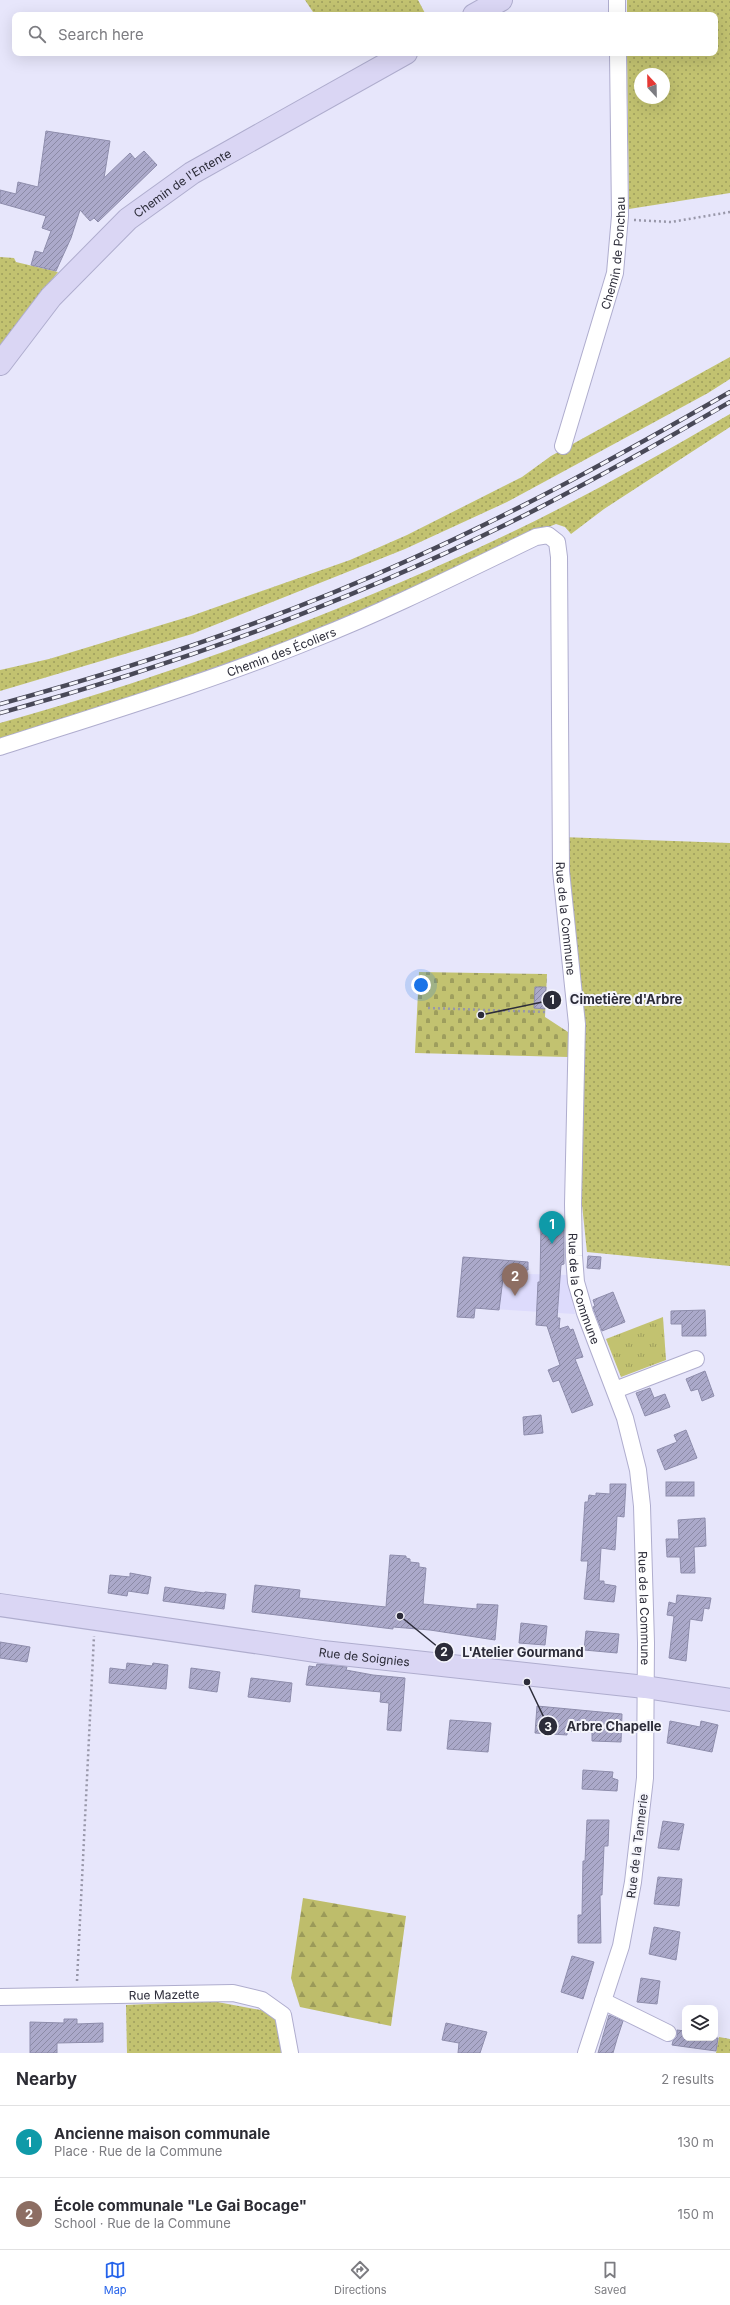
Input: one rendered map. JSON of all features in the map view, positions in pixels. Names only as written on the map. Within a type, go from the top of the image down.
[{"type":"street","points":[[479,12],[501,0]]},
{"type":"street","points":[[617,0],[617,12]]},
{"type":"street","name":"Chemin de l'Entente","points":[[0,364],[51,297],[128,219],[192,173],[401,56]]},
{"type":"street","name":"Chemin de Ponchau","points":[[563,446],[615,272],[620,216],[618,56]]},
{"type":"street","name":"Chemin des Écoliers","points":[[0,747],[197,683],[307,642],[413,596],[536,537],[552,537]]},
{"type":"street","name":"Rue de la Commune","points":[[552,537],[557,542],[559,557],[562,871],[577,1024],[573,1204],[576,1282],[585,1313],[630,1435],[641,1490],[646,1643],[645,1687]]},
{"type":"street","points":[[614,1390],[696,1358]]},
{"type":"street","name":"Rue de Soignies","points":[[0,1605],[323,1652],[645,1687],[730,1700]]},
{"type":"street","name":"Rue de la Tannerie","points":[[586,2053],[621,1946],[639,1845],[645,1778],[645,1687]]},
{"type":"street","name":"Rue Mazette","points":[[0,1997],[76,1997],[223,1993],[262,2000],[284,2015],[290,2053]]},
{"type":"street","points":[[604,2001],[668,2034]]},
{"type":"path","points":[[634,220],[671,222],[730,212]]},
{"type":"path","points":[[428,1008],[545,1012]]},
{"type":"path","points":[[76,1997],[95,1620]]},
{"type":"shaded area","points":[[463,1257],[529,1262],[528,1274],[567,1275],[575,1314],[476,1308],[474,1318],[457,1317]]},
{"type":"green space","points":[[305,0],[418,0],[424,12],[313,12]]},
{"type":"green space","points":[[627,0],[730,0],[730,193],[629,209],[627,56],[718,56],[718,12],[627,12]]},
{"type":"green space","points":[[0,257],[14,258],[16,262],[58,272],[0,346]]},
{"type":"green space","points":[[730,357],[730,379],[708,393],[507,502],[405,549],[192,634],[0,691],[0,670],[49,659],[191,616],[350,560],[407,535],[522,477],[551,456]]},
{"type":"green space","points":[[730,414],[730,427],[604,509],[571,534],[565,527],[556,524],[523,537],[307,638],[0,741],[0,723],[63,705],[187,665],[249,643],[371,595],[431,569],[491,542],[582,497]]},
{"type":"green space","points":[[561,837],[730,843],[730,1266],[587,1252],[574,1129]]},
{"type":"green space","points":[[419,972],[547,974],[545,1017],[568,1032],[568,1057],[415,1053]]},
{"type":"green space","points":[[663,1317],[666,1360],[621,1377],[606,1339]]},
{"type":"green space","points":[[303,1898],[406,1916],[391,2026],[300,2007],[291,1978]]},
{"type":"green space","points":[[212,2001],[271,2012],[280,2025],[281,2053],[127,2053],[126,2005]]},
{"type":"green space","points":[[719,2037],[730,2039],[730,2053],[716,2053]]},
{"type":"building","points":[[46,131],[110,141],[104,178],[130,153],[135,159],[144,151],[157,165],[98,222],[94,218],[90,221],[80,210],[71,238],[56,271],[31,265],[35,251],[43,253],[51,231],[42,228],[46,216],[0,203],[0,190],[16,194],[18,182],[38,187]]},
{"type":"building","points":[[535,987],[546,987],[545,1009],[534,1008]]},
{"type":"building","points":[[541,1223],[564,1223],[564,1264],[561,1265],[557,1318],[560,1318],[559,1329],[568,1326],[570,1330],[573,1329],[583,1357],[575,1359],[593,1405],[572,1413],[559,1380],[553,1382],[548,1370],[560,1365],[547,1326],[536,1325],[538,1282],[540,1282]]},
{"type":"building","points":[[588,1256],[601,1257],[600,1269],[587,1268]]},
{"type":"building","points":[[463,1257],[528,1262],[528,1270],[504,1271],[499,1310],[475,1308],[474,1318],[457,1317]]},
{"type":"building","points":[[613,1292],[625,1322],[602,1331],[593,1307],[595,1306],[593,1300]]},
{"type":"building","points":[[705,1310],[706,1336],[682,1336],[682,1324],[671,1324],[671,1311]]},
{"type":"building","points":[[705,1371],[714,1396],[702,1401],[698,1389],[691,1391],[686,1379]]},
{"type":"building","points":[[650,1388],[654,1398],[665,1394],[670,1407],[645,1416],[636,1393]]},
{"type":"building","points":[[541,1415],[543,1433],[524,1435],[523,1417]]},
{"type":"building","points":[[686,1430],[697,1458],[665,1470],[657,1450],[677,1442],[674,1435]]},
{"type":"building","points":[[666,1482],[694,1482],[694,1496],[666,1496]]},
{"type":"building","points":[[610,1484],[626,1484],[624,1517],[617,1516],[615,1550],[601,1548],[599,1581],[604,1581],[604,1584],[616,1586],[614,1602],[584,1599],[588,1561],[581,1561],[585,1502],[588,1502],[589,1495],[596,1496],[596,1493],[610,1494]]},
{"type":"building","points":[[705,1518],[706,1546],[694,1547],[695,1573],[681,1573],[680,1557],[667,1557],[666,1539],[679,1539],[678,1520]]},
{"type":"building","points":[[390,1555],[406,1556],[406,1558],[410,1559],[410,1562],[419,1563],[419,1567],[426,1568],[423,1604],[477,1609],[477,1604],[498,1605],[495,1640],[430,1630],[393,1627],[393,1629],[252,1612],[255,1585],[300,1590],[299,1598],[386,1607]]},
{"type":"building","points":[[130,1573],[151,1577],[148,1594],[128,1591],[127,1596],[108,1593],[110,1575],[130,1577]]},
{"type":"building","points":[[165,1587],[204,1593],[226,1594],[224,1609],[163,1601]]},
{"type":"building","points":[[677,1595],[711,1598],[709,1609],[704,1608],[702,1621],[690,1619],[686,1661],[669,1658],[674,1616],[667,1615],[669,1602],[676,1604]]},
{"type":"building","points":[[521,1623],[547,1626],[545,1645],[519,1643]]},
{"type":"building","points":[[586,1631],[619,1634],[617,1653],[584,1650]]},
{"type":"building","points":[[0,1642],[30,1647],[27,1662],[0,1658]]},
{"type":"building","points":[[127,1663],[152,1666],[153,1663],[168,1665],[166,1689],[109,1683],[110,1668],[126,1670]]},
{"type":"building","points":[[317,1664],[347,1667],[346,1670],[373,1675],[405,1678],[401,1731],[387,1730],[389,1703],[380,1702],[381,1692],[306,1685],[309,1666],[316,1667]]},
{"type":"building","points":[[191,1668],[220,1672],[217,1692],[189,1688]]},
{"type":"building","points":[[251,1678],[292,1683],[290,1702],[248,1697]]},
{"type":"building","points":[[537,1706],[622,1714],[621,1742],[592,1741],[592,1732],[567,1731],[567,1735],[535,1733]]},
{"type":"building","points":[[450,1720],[491,1723],[488,1752],[447,1749]]},
{"type":"building","points":[[670,1721],[700,1727],[701,1721],[718,1725],[712,1752],[667,1743]]},
{"type":"building","points":[[583,1770],[613,1772],[612,1778],[618,1780],[617,1791],[582,1789]]},
{"type":"building","points":[[587,1820],[609,1820],[608,1846],[604,1846],[602,1895],[600,1895],[601,1943],[578,1943],[578,1915],[582,1915],[583,1861],[585,1861]]},
{"type":"building","points":[[663,1821],[684,1824],[679,1850],[658,1848]]},
{"type":"building","points":[[658,1877],[682,1879],[679,1906],[654,1904]]},
{"type":"building","points":[[654,1927],[680,1932],[676,1960],[649,1954]]},
{"type":"building","points":[[572,1956],[594,1962],[583,1999],[561,1992]]},
{"type":"building","points":[[641,1978],[660,1981],[657,2004],[637,2002]]},
{"type":"building","points":[[609,2015],[623,2021],[613,2053],[598,2053]]},
{"type":"building","points":[[64,2019],[77,2019],[77,2024],[103,2023],[103,2042],[57,2043],[57,2053],[30,2053],[30,2022],[64,2023]]},
{"type":"building","points":[[446,2023],[487,2032],[480,2053],[458,2053],[459,2043],[442,2040]]},
{"type":"building","points":[[677,2030],[682,2031],[682,2041],[718,2041],[716,2051],[672,2045],[673,2041],[677,2037]]},
{"type":"railway","points":[[0,704],[105,674],[208,640],[311,602],[361,581],[493,521],[652,437],[730,392]]},
{"type":"railway","points":[[0,713],[68,694],[202,651],[268,627],[399,574],[464,545],[553,501],[629,460],[730,402]]},
{"type":"place","name":"Cimetière d'Arbre","points":[[481,1015]]},
{"type":"place","name":"Ancienne maison communale","points":[[552,1244]]},
{"type":"place","name":"École communale \"Le Gai Bocage\"","points":[[515,1296]]},
{"type":"place","name":"L'Atelier Gourmand","points":[[400,1616]]},
{"type":"place","name":"Arbre Chapelle","points":[[527,1682]]}]
